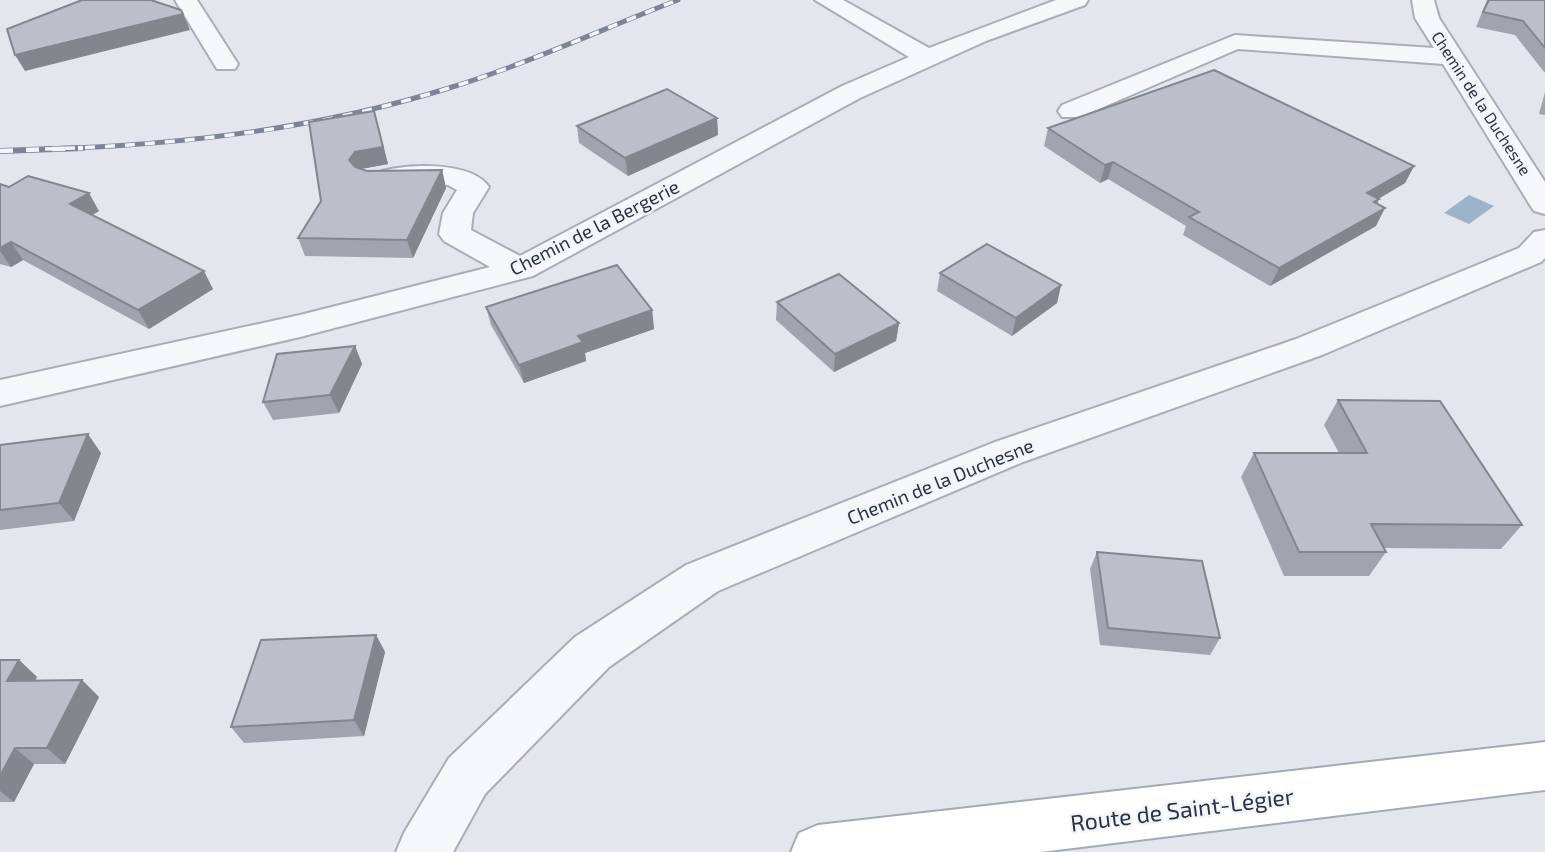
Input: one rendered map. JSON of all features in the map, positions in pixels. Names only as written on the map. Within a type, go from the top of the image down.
[{"type":"main road","name":"Route de Saint-Légier","points":[[818,852],[1545,766]]},
{"type":"lane","points":[[186,0],[226,64]]},
{"type":"lane","points":[[826,0],[928,58]]},
{"type":"lane","name":"Chemin de la Bergerie","points":[[0,393],[300,326],[521,269],[852,92],[978,36],[1077,0]]},
{"type":"lane","name":"Chemin de la Duchesne","points":[[1423,0],[1427,18],[1545,205]]},
{"type":"lane","points":[[1071,111],[1235,42],[1452,57]]},
{"type":"lane","points":[[373,177],[454,176],[474,187],[458,213],[455,234],[521,269]]},
{"type":"lane","name":"Chemin de la Duchesne","points":[[423,852],[467,776],[592,652],[702,578],[1009,452],[1309,347],[1530,255],[1545,239]]},
{"type":"water","points":[[1469,195],[1494,206],[1469,224],[1444,213]]},
{"type":"building","points":[[82,0],[151,0],[181,10],[183,14],[15,55],[7,29]]},
{"type":"building","points":[[1489,0],[1545,0],[1545,48],[1523,21],[1483,12]]},
{"type":"building","points":[[1214,70],[1414,166],[1367,193],[1379,199],[1374,202],[1385,208],[1279,268],[1189,217],[1199,212],[1113,162],[1105,165],[1048,128]]},
{"type":"building","points":[[667,89],[717,118],[625,158],[577,126]]},
{"type":"building","points":[[374,111],[383,147],[355,152],[349,160],[355,167],[367,171],[442,170],[407,240],[298,238],[321,201],[309,122]]},
{"type":"building","points":[[28,176],[89,193],[70,204],[204,271],[138,310],[11,242],[0,248],[0,184],[9,187]]},
{"type":"building","points":[[987,244],[1061,285],[1016,318],[940,273]]},
{"type":"building","points":[[617,265],[652,310],[578,336],[583,342],[519,365],[486,307]]},
{"type":"building","points":[[839,274],[899,323],[835,354],[777,302]]},
{"type":"building","points":[[355,346],[330,395],[263,402],[277,354]]},
{"type":"building","points":[[1338,400],[1440,401],[1522,525],[1371,524],[1386,552],[1299,552],[1254,453],[1367,453]]},
{"type":"building","points":[[88,434],[59,503],[0,510],[0,445]]},
{"type":"building","points":[[1097,552],[1202,561],[1220,638],[1108,628]]},
{"type":"building","points":[[376,635],[354,720],[231,727],[261,640]]},
{"type":"building","points":[[0,660],[19,660],[7,681],[82,680],[47,748],[15,748],[0,776]]},
{"type":"railway","points":[[45,149],[198,139],[350,114],[478,79],[678,0]]},
{"type":"railway","points":[[0,151],[83,148]]}]
